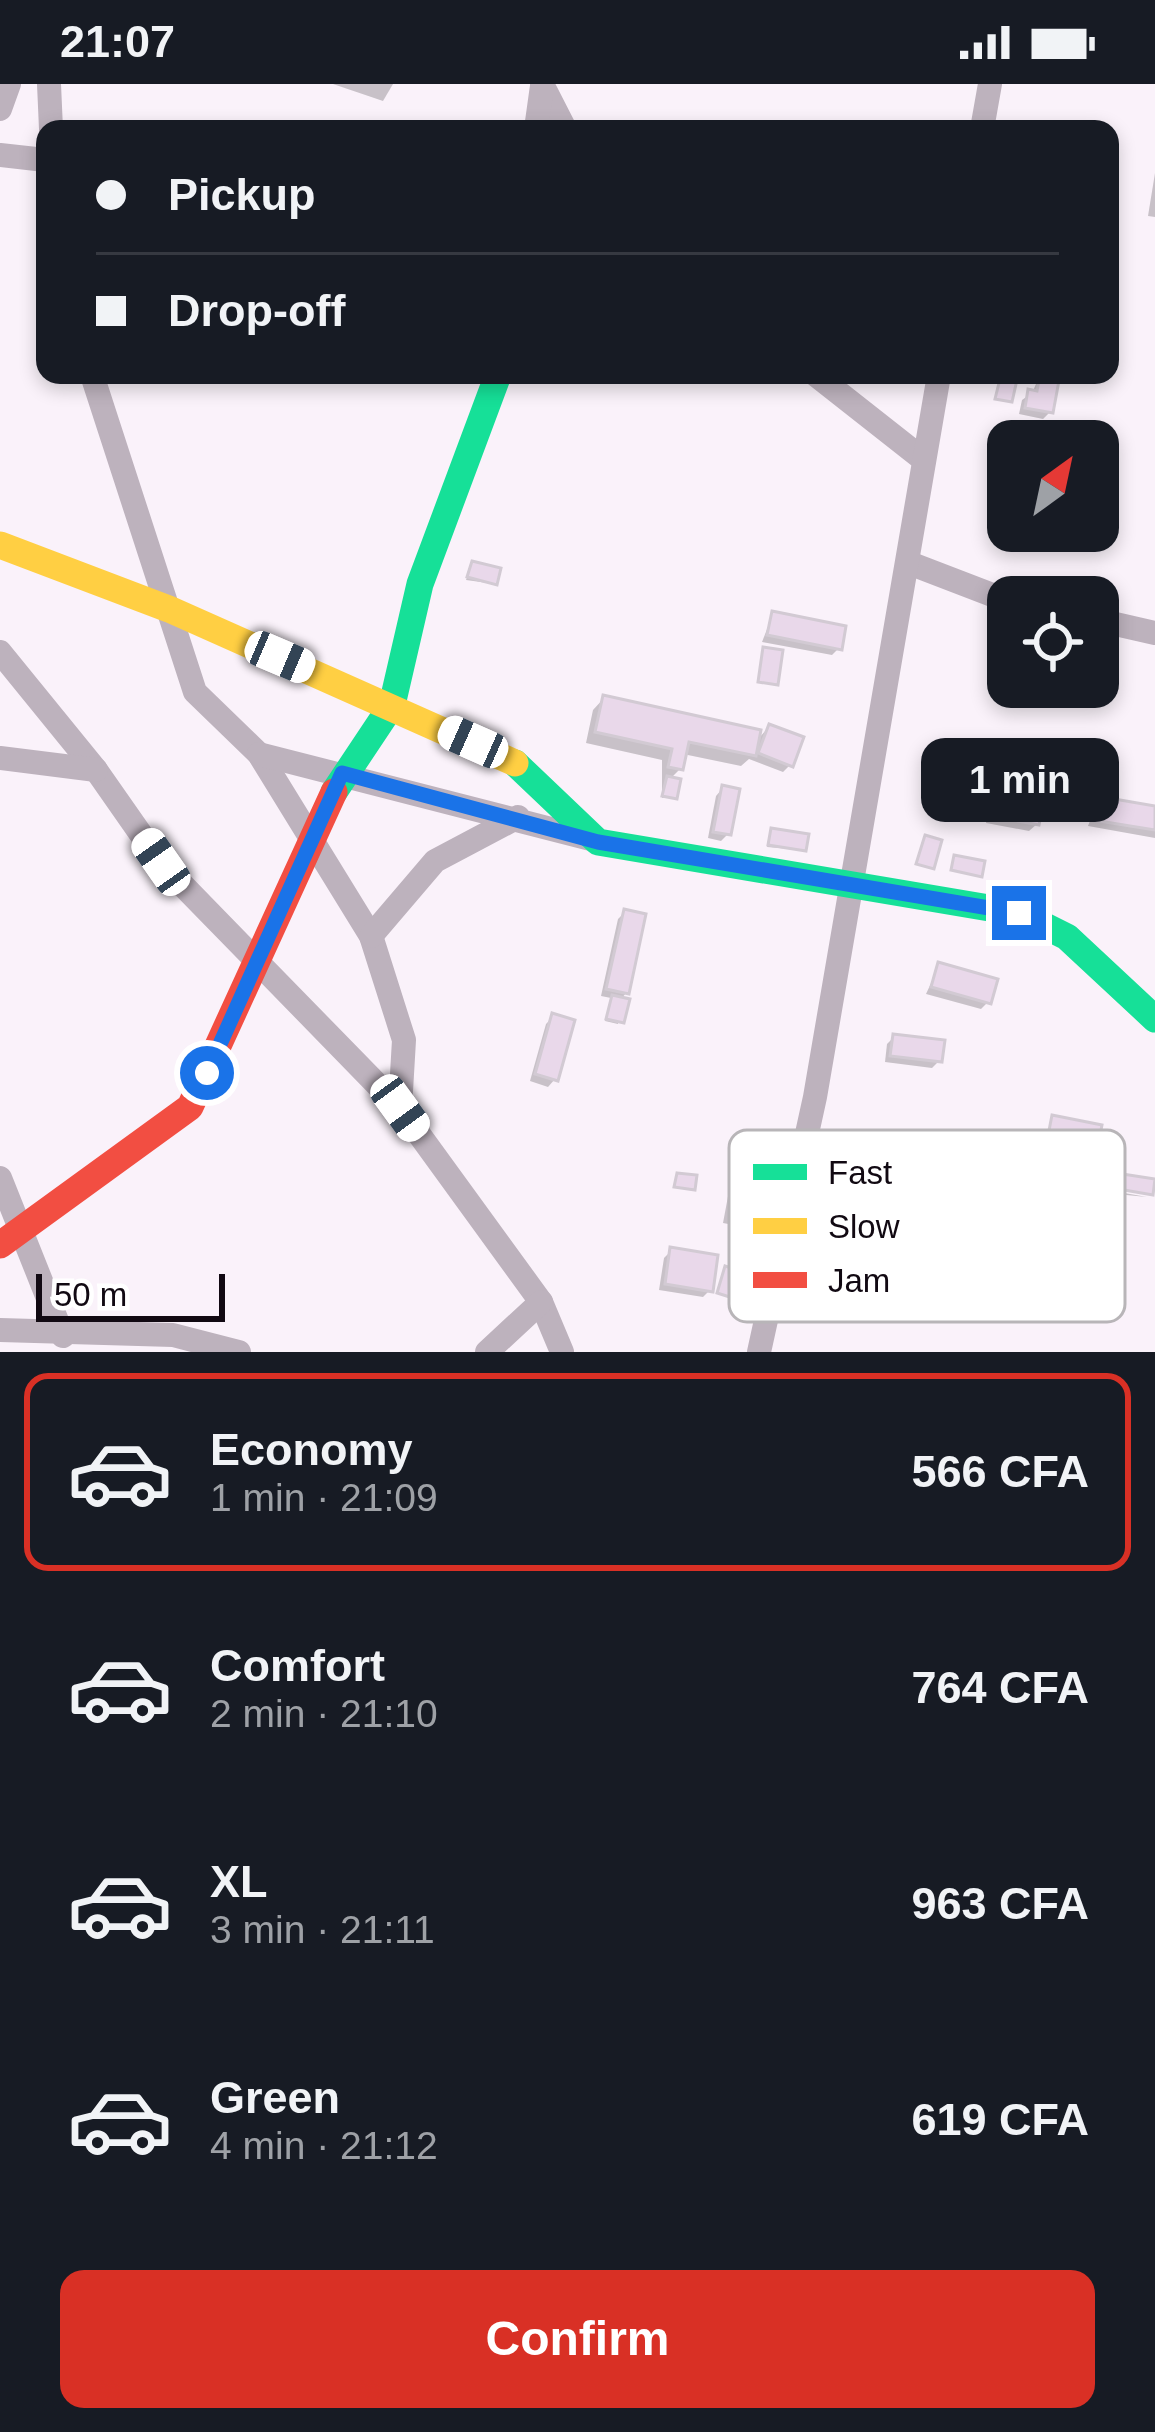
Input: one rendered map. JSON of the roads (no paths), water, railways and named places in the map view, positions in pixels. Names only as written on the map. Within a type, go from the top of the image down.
[{"type":"street","points":[[0,109],[9,84]]},
{"type":"street","points":[[49,84],[51,120]]},
{"type":"street","points":[[537,120],[542,84]]},
{"type":"street","points":[[542,84],[560,120]]},
{"type":"street","points":[[984,120],[990,84]]},
{"type":"street","points":[[0,155],[36,159]]},
{"type":"street","points":[[95,384],[195,692],[260,754],[371,936],[404,1040],[400,1108]]},
{"type":"street","points":[[10,1239],[190,1107],[342,773],[392,705],[420,584],[495,384]]},
{"type":"street","points":[[827,384],[924,460]]},
{"type":"street","points":[[808,1130],[937,384]]},
{"type":"street","points":[[0,545],[169,609],[513,761],[598,842]]},
{"type":"street","points":[[909,563],[987,593]]},
{"type":"street","points":[[1119,625],[1155,633]]},
{"type":"street","points":[[0,652],[96,770],[161,862],[400,1108],[541,1302],[562,1352]]},
{"type":"street","points":[[260,754],[518,817],[598,842],[852,881],[1019,913],[1067,937],[1155,1018]]},
{"type":"street","points":[[0,758],[96,770]]},
{"type":"street","points":[[371,936],[435,861],[518,817]]},
{"type":"street","points":[[0,1178],[10,1239],[63,1336]]},
{"type":"street","points":[[487,1352],[541,1302]]},
{"type":"street","points":[[759,1352],[766,1322]]},
{"type":"street","points":[[0,1330],[63,1336],[173,1335],[239,1352]]}]
